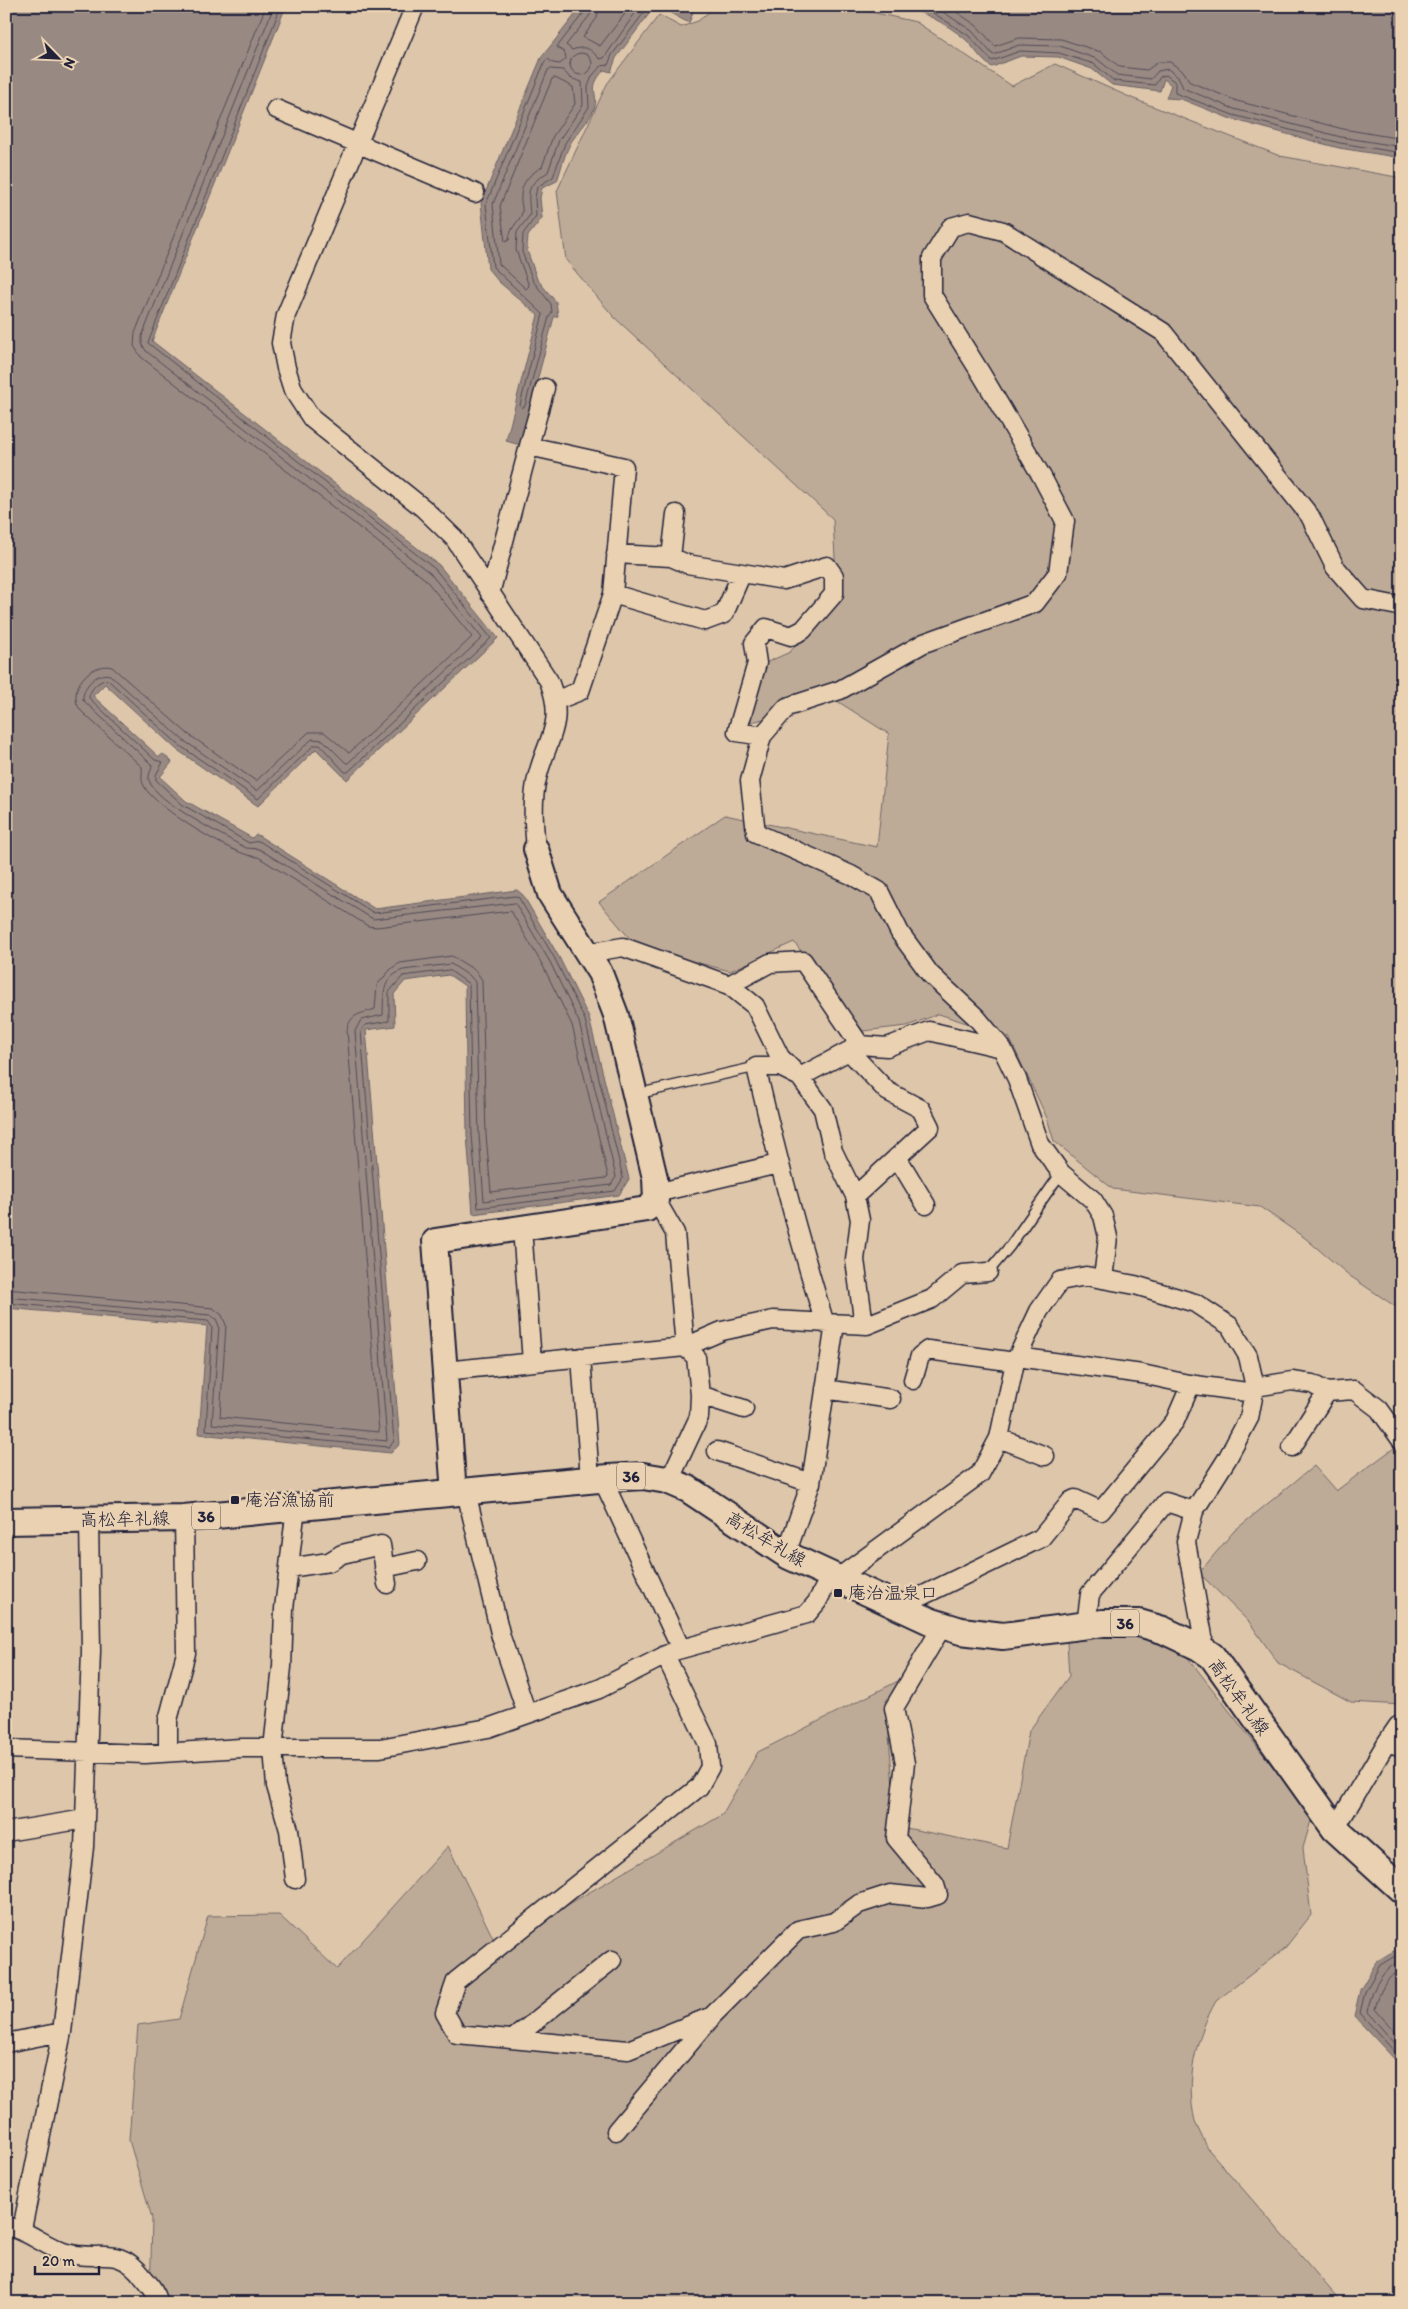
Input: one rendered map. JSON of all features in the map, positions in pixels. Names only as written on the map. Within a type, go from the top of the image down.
[{"type":"main road","name":"高松牟礼線","points":[[6,1521],[184,1518],[596,1479],[643,1476],[670,1481],[688,1489],[786,1554],[943,1626],[960,1631],[1003,1636],[1103,1623],[1139,1623],[1163,1630],[1199,1647],[1212,1656],[1336,1829],[1402,1890]]},
{"type":"street","points":[[415,6],[286,316],[281,343],[293,390],[312,419],[423,508],[454,538],[549,681],[557,700],[556,725],[536,782],[533,816],[536,849],[550,894],[600,973],[616,1015],[655,1178],[656,1196],[675,1233],[685,1347],[696,1357],[700,1395],[699,1417],[670,1481]]},
{"type":"street","points":[[276,109],[475,193]]},
{"type":"street","points":[[1103,1279],[1108,1237],[1103,1216],[1093,1200],[1061,1174],[1040,1144],[1017,1079],[1002,1048],[976,1017],[930,974],[900,933],[879,891],[851,875],[756,833],[750,781],[762,736],[787,707],[840,690],[924,643],[1035,603],[1058,573],[1065,521],[982,375],[932,295],[932,258],[951,227],[969,222],[1003,230],[1163,332],[1310,516],[1335,567],[1363,600],[1398,606],[1402,604]]},
{"type":"street","points":[[490,594],[545,388]]},
{"type":"street","points":[[529,446],[624,467],[613,594],[580,691],[557,700]]},
{"type":"street","points":[[671,557],[676,514]]},
{"type":"street","points":[[616,554],[671,557],[687,564],[784,580],[827,566],[834,576],[834,594],[803,630],[791,636],[766,628],[754,643],[757,663],[737,732],[762,736]]},
{"type":"street","points":[[613,594],[705,621],[724,614],[742,573]]},
{"type":"street","points":[[587,953],[623,947],[729,985],[755,1006],[780,1058],[800,1077],[823,1109],[833,1151],[855,1196],[860,1220],[855,1260],[864,1325]]},
{"type":"street","points":[[729,985],[770,963],[803,961],[855,1048],[887,1091],[921,1109],[930,1127],[855,1196]]},
{"type":"street","points":[[800,1077],[855,1048],[887,1047],[929,1031],[1002,1048]]},
{"type":"street","points":[[786,1554],[811,1483],[825,1389],[830,1324],[778,1164],[756,1067],[780,1067],[800,1077]]},
{"type":"street","points":[[897,1157],[926,1205]]},
{"type":"street","points":[[527,1714],[501,1637],[460,1492],[444,1371],[435,1241],[647,1209],[656,1196],[778,1164]]},
{"type":"street","points":[[522,1228],[532,1362]]},
{"type":"street","points":[[444,1371],[685,1347],[722,1331],[773,1320],[864,1325],[932,1299],[962,1274],[988,1272]]},
{"type":"street","points":[[6,1749],[86,1752],[168,1752],[274,1748],[380,1748],[488,1728],[599,1689],[681,1648],[807,1614],[834,1577],[980,1474],[999,1438],[1016,1359],[1039,1311],[1060,1281],[1086,1276],[1135,1285],[1195,1303],[1230,1326],[1248,1356],[1254,1390],[1249,1418],[1227,1459],[1194,1511],[1186,1542],[1203,1636],[1199,1647]]},
{"type":"street","points":[[913,1380],[920,1356],[928,1350],[1142,1374],[1191,1384],[1254,1390],[1292,1381],[1312,1384],[1327,1392],[1354,1390],[1379,1409],[1402,1441]]},
{"type":"street","points":[[581,1357],[596,1479],[681,1648]]},
{"type":"street","points":[[899,1607],[1042,1538],[1070,1501],[1075,1499],[1101,1511],[1175,1420],[1191,1384]]},
{"type":"street","points":[[825,1389],[890,1399]]},
{"type":"street","points":[[1292,1447],[1327,1392]]},
{"type":"street","points":[[700,1395],[744,1410]]},
{"type":"street","points":[[999,1438],[1045,1456]]},
{"type":"street","points":[[717,1451],[811,1483]]},
{"type":"street","points":[[1086,1625],[1090,1594],[1166,1502],[1194,1511]]},
{"type":"street","points":[[294,1879],[288,1830],[276,1786],[274,1748],[282,1667],[284,1609],[296,1508]]},
{"type":"street","points":[[168,1752],[168,1720],[186,1653],[184,1518]]},
{"type":"street","points":[[89,1519],[91,1651],[84,1847],[62,2032],[14,2227],[66,2252],[125,2259],[135,2266],[146,2280],[156,2293],[159,2303]]},
{"type":"street","points":[[289,1568],[329,1562],[342,1554],[381,1544],[385,1576],[417,1561]]},
{"type":"street","points":[[616,2131],[712,2016],[798,1930],[834,1922],[859,1904],[890,1894],[928,1898],[938,1895],[935,1885],[896,1838],[905,1763],[894,1708],[943,1626]]},
{"type":"street","points":[[665,1655],[708,1744],[710,1767],[699,1787],[456,1981],[445,2013],[457,2034],[628,2050],[712,2016]]},
{"type":"street","points":[[1336,1829],[1394,1745],[1398,1726],[1402,1726]]},
{"type":"street","points":[[6,1832],[85,1819]]},
{"type":"street","points":[[513,2039],[612,1960]]},
{"type":"street","points":[[6,2043],[62,2032]]},
{"type":"lane","points":[[635,1094],[756,1067]]},
{"type":"lane","points":[[988,1272],[1010,1246],[1061,1174]]},
{"type":"shaded area","points":[[716,6],[844,6],[916,22],[1012,86],[1055,64],[1134,99],[1280,156],[1402,178],[1402,1311],[1350,1276],[1305,1238],[1260,1207],[1113,1189],[1054,1141],[1047,1118],[1009,1037],[939,1014],[907,1026],[863,1031],[794,942],[730,971],[637,947],[599,902],[725,815],[877,847],[889,734],[837,701],[743,724],[761,665],[790,652],[837,597],[833,519],[614,317],[566,260],[557,191],[607,84],[659,15],[681,27],[698,21]]},
{"type":"shaded area","points":[[1402,1442],[1402,1705],[1351,1702],[1278,1663],[1250,1623],[1199,1573],[1234,1531],[1314,1466],[1336,1491]]},
{"type":"shaded area","points":[[1135,1633],[1178,1645],[1312,1817],[1303,1848],[1311,1915],[1285,1948],[1216,2001],[1198,2044],[1194,2059],[1191,2090],[1195,2121],[1208,2149],[1342,2303],[150,2303],[152,2218],[129,2140],[138,2025],[179,2019],[208,1916],[279,1915],[337,1969],[448,1846],[497,1946],[722,1815],[758,1752],[906,1677],[887,1710],[896,1826],[1007,1848],[1029,1731],[1069,1676],[1067,1642]]},
{"type":"water","points":[[6,6],[286,6],[152,341],[439,565],[498,638],[347,780],[316,749],[258,806],[176,749],[105,684],[93,696],[159,757],[163,754],[172,762],[160,777],[186,801],[252,838],[256,834],[375,909],[517,890],[523,895],[559,957],[589,1018],[629,1179],[619,1195],[473,1214],[467,1135],[465,986],[449,975],[405,981],[394,994],[395,1026],[366,1030],[400,1444],[391,1453],[199,1434],[207,1326],[6,1308]]},
{"type":"water","points":[[582,6],[695,6],[689,23],[661,8],[652,10],[616,58],[611,72],[604,70],[599,77],[595,87],[596,99],[592,114],[570,144],[557,181],[542,188],[540,198],[542,218],[528,236],[527,250],[537,279],[556,302],[558,316],[554,317],[520,445],[506,441],[538,315],[499,282],[488,269],[481,203],[541,58]]},
{"type":"water","points":[[898,6],[1402,6],[1402,158],[1339,148],[1231,119],[1181,99],[1166,98],[1171,85],[1164,79],[1160,91],[1112,85],[1092,69],[1058,57],[1021,56],[992,67],[984,61],[965,39],[950,28],[925,14]]},
{"type":"water","points":[[1402,1946],[1402,2065],[1400,2065],[1354,2016],[1360,1990],[1377,1961]]},
{"type":"place","name":"庵治漁協前","points":[[235,1500]]},
{"type":"place","name":"庵治温泉口","points":[[838,1593]]}]
